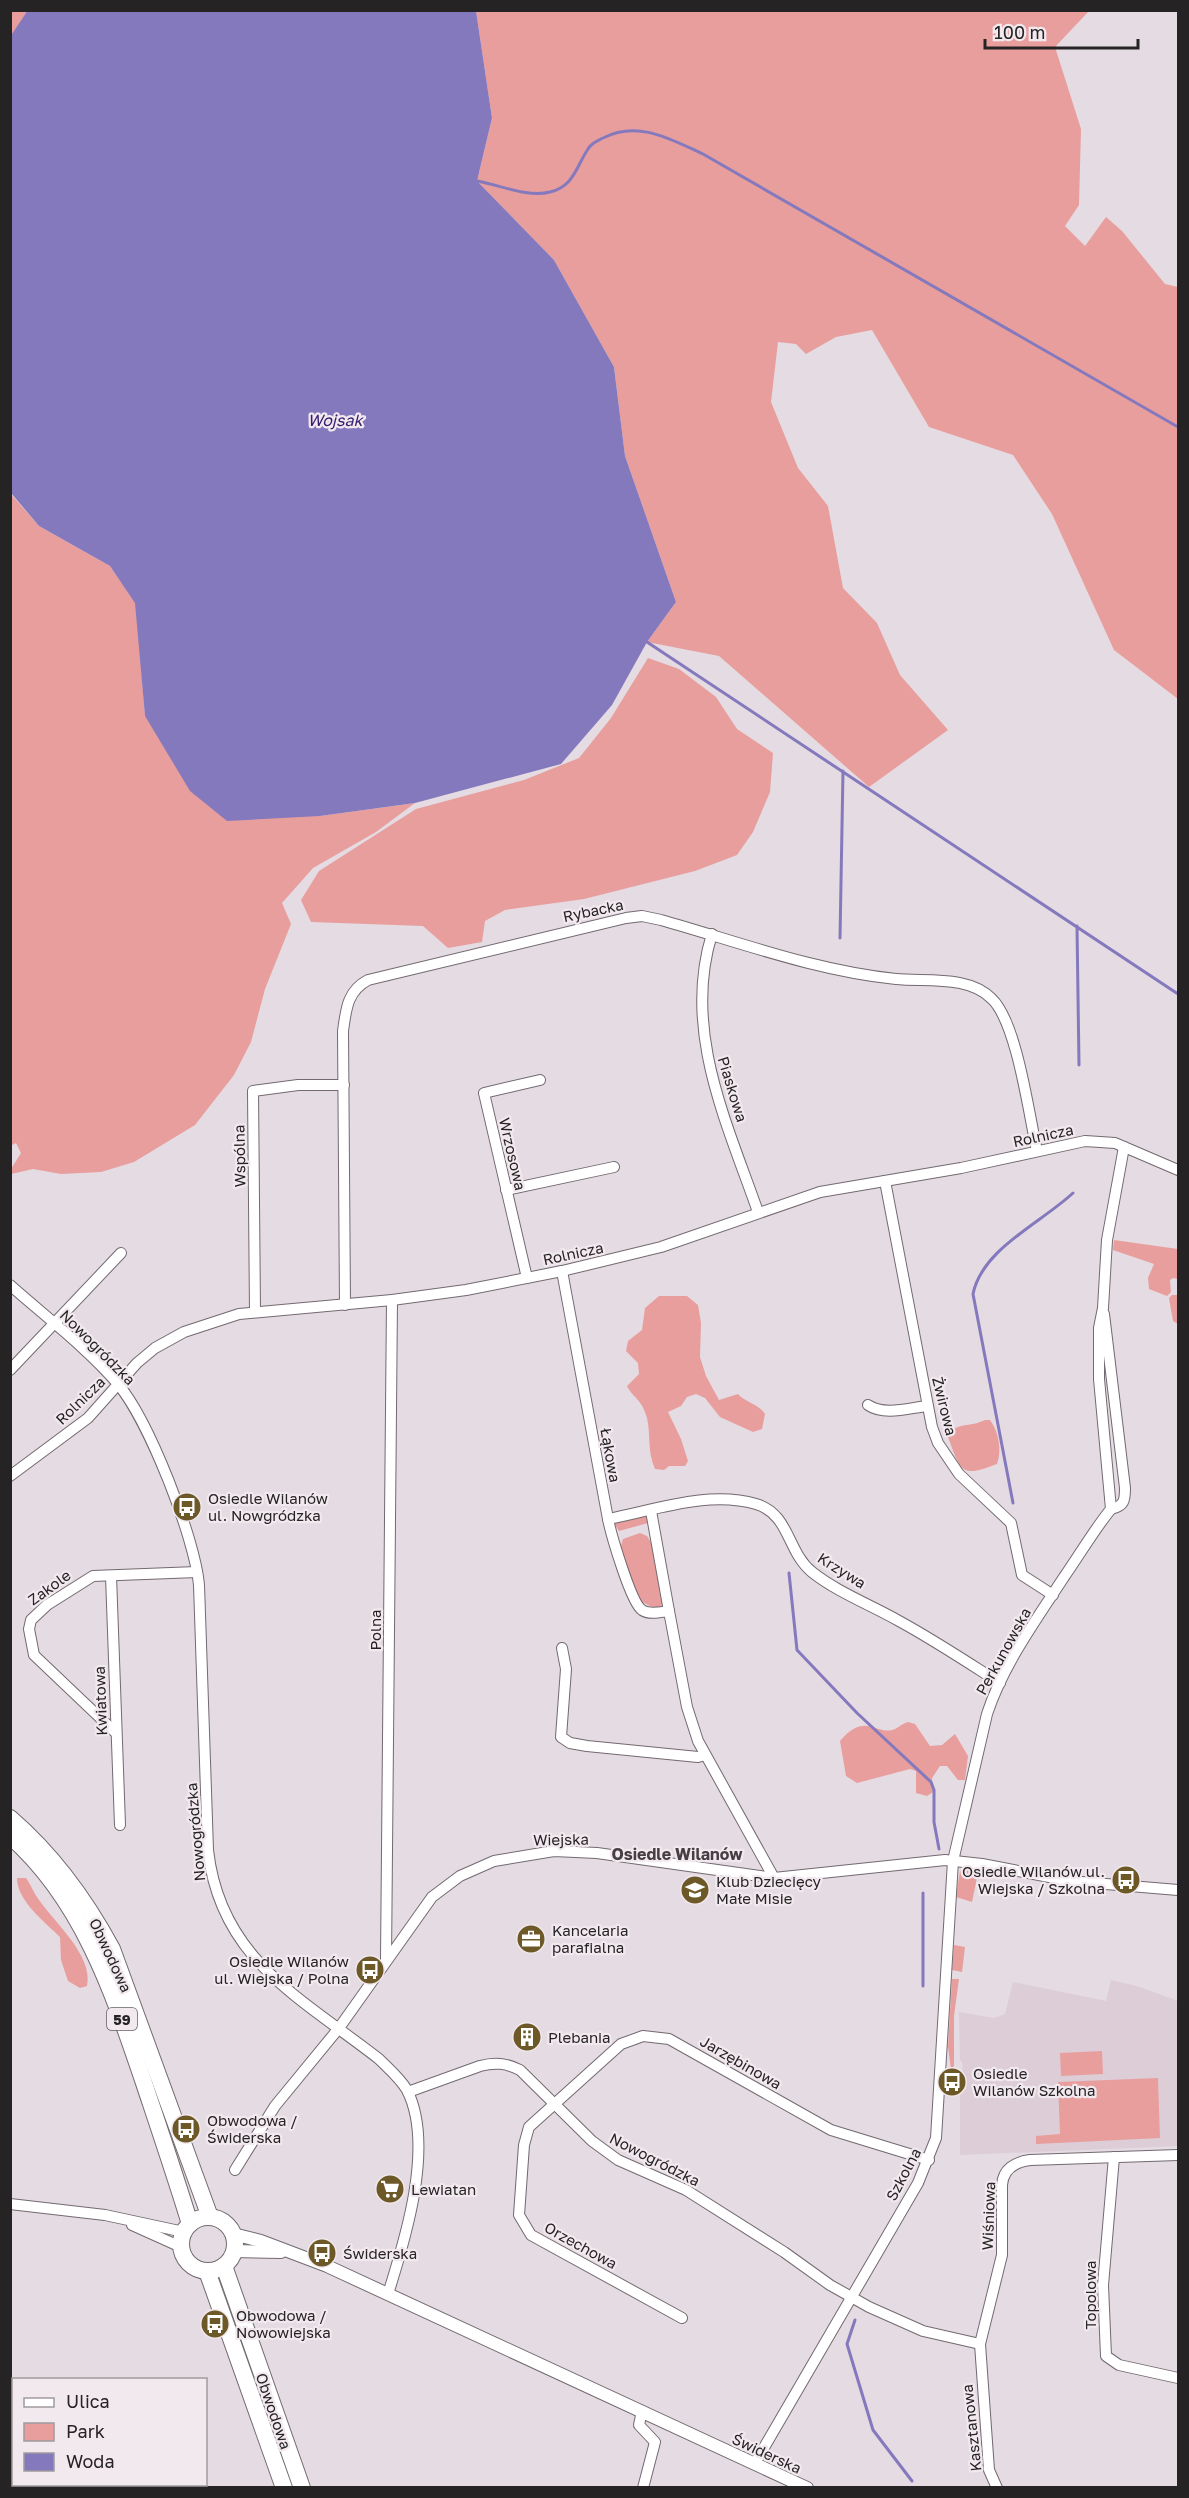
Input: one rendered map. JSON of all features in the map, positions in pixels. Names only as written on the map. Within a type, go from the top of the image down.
[{"type":"main road","name":"Obwodowa","points":[[10,1818],[61,1869],[96,1919],[112,1949],[210,2217]]},
{"type":"main road","name":"Obwodowa","points":[[10,1836],[40,1868],[59,1893],[99,1960],[120,2012],[185,2234],[190,2264],[207,2271],[284,2487]]},
{"type":"main road","points":[[185,2234],[200,2218],[210,2217],[224,2222],[233,2234],[234,2251],[224,2266],[207,2271]]},
{"type":"main road","name":"Obwodowa","points":[[224,2266],[302,2487]]},
{"type":"street","name":"Rybacka","points":[[345,1305],[344,1085],[346,1008],[350,996],[359,985],[368,980],[626,918],[642,916],[853,974],[958,983],[978,989],[992,998],[1009,1027],[1037,1151]]},
{"type":"street","name":"Piaskowa","points":[[712,934],[702,970],[701,997],[709,1072],[758,1212]]},
{"type":"street","name":"Wrzosowa","points":[[527,1278],[484,1093],[540,1080]]},
{"type":"street","name":"Wspólna","points":[[255,1312],[253,1091],[298,1085],[344,1085]]},
{"type":"street","name":"Rolnicza","points":[[10,1476],[75,1429],[108,1398],[118,1384],[149,1352],[176,1336],[224,1318],[255,1312],[392,1300],[562,1271],[661,1247],[820,1192],[1094,1140],[1124,1146],[1179,1170]]},
{"type":"street","name":"Perkunowska","points":[[953,1861],[987,1714],[1000,1683],[1053,1595],[1111,1509],[1120,1507],[1124,1503],[1125,1488],[1109,1339],[1103,1308],[1107,1240],[1124,1146]]},
{"type":"street","points":[[506,1190],[614,1167]]},
{"type":"street","name":"Żwirowa","points":[[885,1181],[927,1406],[935,1435],[958,1474],[1011,1523],[1022,1575],[1053,1595]]},
{"type":"street","points":[[10,1370],[121,1253]]},
{"type":"street","name":"Łąkowa","points":[[562,1271],[608,1519],[637,1606],[648,1612],[669,1611]]},
{"type":"street","name":"Nowogródzka","points":[[10,1285],[118,1384],[133,1407],[162,1468],[190,1540],[198,1572],[208,1850],[215,1889],[225,1917],[254,1959],[394,2073],[408,2092],[480,2066],[501,2063],[520,2070],[610,2156],[696,2196],[849,2297],[922,2331],[980,2344]]},
{"type":"street","name":"Polna","points":[[386,1960],[392,1300]]},
{"type":"street","points":[[868,1405],[875,1410],[884,1411],[927,1406]]},
{"type":"street","name":"Krzywa","points":[[608,1519],[717,1499],[746,1502],[765,1507],[780,1519],[799,1558],[816,1575],[901,1622],[1000,1683]]},
{"type":"street","points":[[651,1511],[687,1707],[705,1755],[774,1878]]},
{"type":"street","name":"Zakole","points":[[116,1733],[34,1655],[29,1629],[36,1614],[93,1576],[198,1572]]},
{"type":"street","name":"Kwiatowa","points":[[111,1576],[120,1825]]},
{"type":"street","points":[[562,1648],[566,1669],[561,1737],[566,1741],[586,1746],[687,1756],[705,1755]]},
{"type":"street","name":"Wiejska","points":[[235,2170],[275,2106],[339,2028],[424,1906],[439,1890],[474,1868],[515,1856],[554,1851],[604,1854],[774,1878],[953,1861],[1070,1881],[1179,1890]]},
{"type":"street","name":"Szkolna","points":[[755,2463],[929,2160],[938,2120],[953,1861]]},
{"type":"street","name":"Jarzębinowa","points":[[553,2104],[621,2044],[633,2038],[656,2036],[682,2045],[831,2130],[929,2160]]},
{"type":"street","points":[[388,2294],[411,2215],[416,2179],[415,2123],[408,2092]]},
{"type":"street","name":"Orzechowa","points":[[553,2104],[534,2121],[525,2137],[519,2203],[522,2222],[531,2235],[682,2318]]},
{"type":"street","name":"Wiśniowa","points":[[980,2363],[980,2344],[1001,2261],[1002,2185],[1005,2173],[1022,2161],[1179,2155]]},
{"type":"street","name":"Topolowa","points":[[1114,2157],[1103,2285],[1106,2356],[1119,2365],[1179,2378]]},
{"type":"street","points":[[10,2204],[159,2224],[185,2234]]},
{"type":"street","name":"Świderska","points":[[233,2234],[288,2252],[388,2294],[807,2487]]},
{"type":"street","name":"Świderska","points":[[234,2251],[288,2252]]},
{"type":"street","name":"Kasztanowa","points":[[980,2363],[989,2470],[997,2487]]},
{"type":"street","points":[[642,2411],[639,2425],[655,2442],[643,2487]]},
{"type":"shaded area","points":[[1111,1980],[1137,1986],[1178,2001],[1178,2146],[960,2155],[960,2076],[963,2073],[960,2060],[959,2012],[994,2018],[1005,2014],[1013,1982],[1106,2001]]},
{"type":"green space","points":[[10,11],[28,11],[11,37]]},
{"type":"green space","points":[[476,11],[1089,11],[1055,47],[1081,129],[1079,205],[1065,226],[1085,246],[1106,217],[1122,231],[1165,284],[1178,287],[1178,699],[1114,650],[1052,514],[1013,455],[929,427],[872,330],[836,337],[806,354],[796,344],[778,342],[771,402],[798,468],[828,506],[843,588],[877,623],[900,675],[948,730],[869,787],[719,656],[647,642],[676,602],[625,456],[614,367],[554,260],[477,181],[492,118]]},
{"type":"green space","points":[[10,493],[39,526],[110,566],[136,603],[145,716],[320,816],[415,803],[376,832],[313,868],[282,903],[291,924],[265,989],[251,1042],[234,1075],[195,1125],[134,1162],[101,1172],[61,1174],[33,1169],[11,1174],[11,1169],[21,1153],[16,1143],[10,1146]]},
{"type":"green space","points":[[648,658],[679,669],[716,697],[737,729],[773,753],[770,792],[753,832],[737,855],[695,871],[584,899],[505,910],[485,921],[482,942],[448,948],[423,926],[311,922],[301,900],[319,871],[416,809],[524,780],[579,758],[611,718]]},
{"type":"green space","points":[[1114,1240],[1178,1249],[1178,1279],[1170,1280],[1171,1292],[1167,1296],[1149,1289],[1148,1278],[1154,1264],[1113,1250]]},
{"type":"green space","points":[[1172,1295],[1178,1295],[1178,1324],[1173,1321],[1169,1298]]},
{"type":"green space","points":[[659,1296],[687,1296],[698,1305],[701,1323],[700,1357],[706,1376],[719,1400],[738,1394],[765,1414],[762,1429],[753,1432],[720,1417],[705,1398],[696,1394],[687,1397],[681,1406],[668,1412],[681,1439],[688,1461],[685,1466],[669,1466],[664,1470],[655,1469],[645,1412],[627,1386],[639,1374],[638,1363],[626,1351],[628,1341],[642,1330],[645,1308]]},
{"type":"green space","points":[[990,1420],[997,1436],[999,1453],[997,1464],[969,1471],[960,1465],[948,1437],[959,1427]]},
{"type":"green space","points":[[645,1516],[650,1522],[619,1531],[613,1522]]},
{"type":"green space","points":[[640,1533],[647,1536],[652,1544],[664,1603],[660,1607],[652,1607],[638,1600],[620,1549],[623,1539]]},
{"type":"green space","points":[[908,1722],[915,1724],[930,1746],[942,1745],[955,1734],[968,1756],[965,1780],[958,1780],[947,1766],[940,1766],[932,1778],[933,1792],[927,1796],[916,1793],[916,1771],[910,1769],[857,1783],[846,1776],[840,1741],[849,1732],[864,1726],[888,1731]]},
{"type":"green space","points":[[969,1866],[979,1868],[972,1902],[956,1897],[960,1871]]},
{"type":"green space","points":[[17,1878],[26,1878],[42,1904],[78,1949],[87,1974],[87,1986],[80,1988],[68,1981],[61,1960],[60,1937],[27,1903],[18,1887]]},
{"type":"green space","points":[[954,1945],[965,1947],[962,1972],[952,1970]]},
{"type":"green space","points":[[952,1979],[959,1979],[954,2016],[954,2066],[951,2069],[948,2047]]},
{"type":"green space","points":[[1102,2051],[1103,2074],[1061,2076],[1060,2053]]},
{"type":"green space","points":[[1158,2078],[1160,2138],[1036,2144],[1036,2136],[1060,2134],[1058,2082]]},
{"type":"water","name":"Wojsak","points":[[28,10],[476,11],[492,118],[477,181],[554,260],[614,367],[625,456],[676,602],[647,642],[612,705],[561,764],[415,803],[320,816],[227,821],[190,791],[145,716],[135,603],[110,566],[39,526],[11,493],[10,37]]},
{"type":"waterway","points":[[477,181],[523,192],[550,192],[569,181],[594,142],[616,133],[629,131],[641,131],[666,138],[703,154],[1178,427]]},
{"type":"waterway","points":[[647,642],[1178,994]]},
{"type":"waterway","points":[[840,938],[843,771]]},
{"type":"waterway","points":[[1077,926],[1079,1065]]},
{"type":"waterway","points":[[1013,1503],[973,1294],[988,1263],[1000,1250],[1073,1193]]},
{"type":"waterway","points":[[789,1573],[797,1650],[857,1713],[931,1782],[934,1790],[934,1822],[939,1849]]},
{"type":"waterway","points":[[923,1893],[923,1986]]},
{"type":"waterway","points":[[855,2320],[847,2344],[873,2430],[912,2481]]},
{"type":"place","name":"Osiedle Wilanów ul. Nowgródzka","points":[[187,1507]]},
{"type":"place","name":"Osiedle Wilanów ul. Wiejska / Szkolna","points":[[1126,1880]]},
{"type":"place","name":"Klub Dziecięcy Małe Misie","points":[[695,1890]]},
{"type":"place","name":"Kancelaria parafialna","points":[[531,1939]]},
{"type":"place","name":"Osiedle Wilanów ul. Wiejska / Polna","points":[[370,1970]]},
{"type":"place","name":"Plebania","points":[[527,2037]]},
{"type":"place","name":"Osiedle Wilanów Szkolna","points":[[952,2082]]},
{"type":"place","name":"Obwodowa / Świderska","points":[[186,2129]]},
{"type":"place","name":"Lewiatan","points":[[390,2189]]},
{"type":"place","name":"Świderska","points":[[322,2253]]},
{"type":"place","name":"Obwodowa / Nowowiejska","points":[[215,2324]]},
{"type":"district","name":"Osiedle Wilanów","points":[[677,1854]]}]
